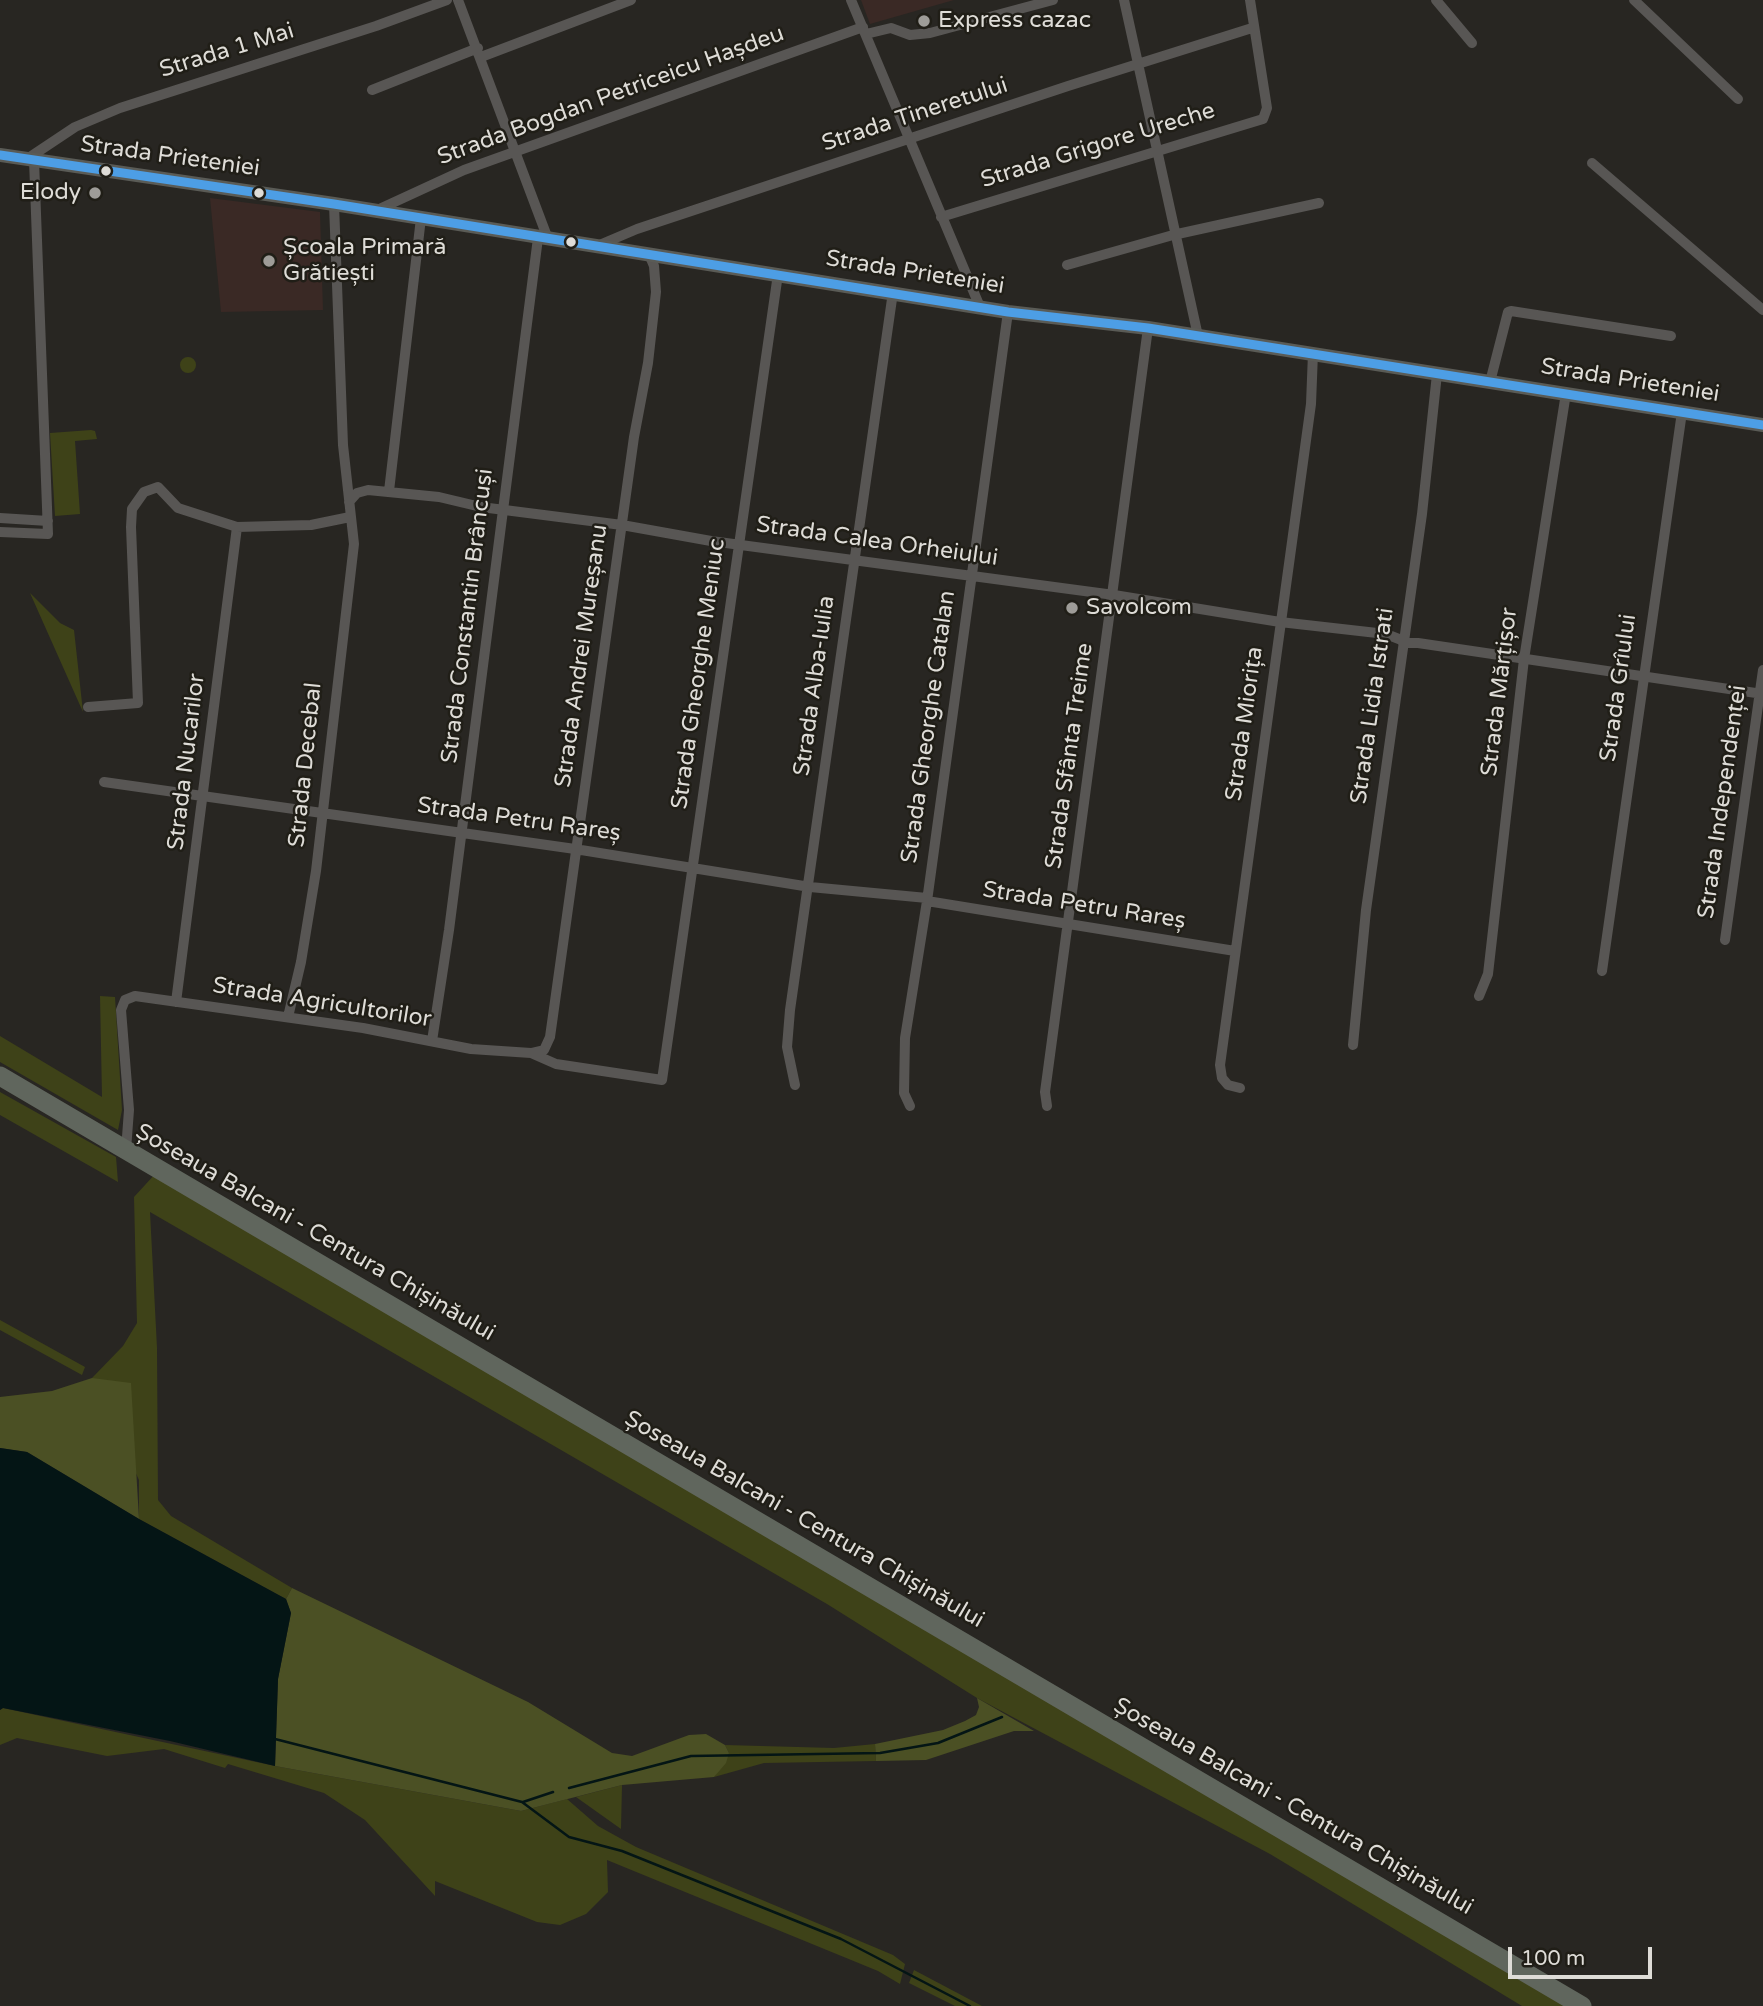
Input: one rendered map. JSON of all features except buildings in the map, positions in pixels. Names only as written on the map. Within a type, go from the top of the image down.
[{"type":"highway","name":"Șoseaua Balcani - Centura Chișinăului","points":[[0,1076],[1582,2006]]},
{"type":"street","name":"Strada 1 Mai","points":[[31,159],[75,127],[120,108],[376,26],[447,0]]},
{"type":"street","points":[[458,0],[515,152],[543,238]]},
{"type":"street","points":[[372,90],[631,0]]},
{"type":"street","points":[[851,0],[980,307]]},
{"type":"street","name":"Strada Bogdan Petriceicu Hașdeu","points":[[376,211],[421,188],[515,152],[864,31],[891,28],[910,35],[930,33],[1053,0]]},
{"type":"street","points":[[1124,0],[1173,235],[1198,336]]},
{"type":"street","points":[[1250,0],[1252,28]]},
{"type":"street","points":[[1436,0],[1472,43]]},
{"type":"street","points":[[1634,0],[1738,99]]},
{"type":"street","name":"Strada Tineretului","points":[[594,247],[637,229],[1138,63],[1252,28]]},
{"type":"street","name":"Strada Grigore Ureche","points":[[942,216],[1266,116],[1267,108],[1252,28]]},
{"type":"street","name":"Strada Prieteniei","points":[[0,155],[334,204],[1008,312],[1148,328],[1313,353],[1763,425]]},
{"type":"street","points":[[0,532],[48,534],[46,428],[31,159]]},
{"type":"street","points":[[1592,163],[1763,310]]},
{"type":"street","points":[[1067,265],[1173,235],[1319,203]]},
{"type":"street","points":[[88,707],[138,703],[132,509],[144,492],[158,487],[178,508],[237,527],[291,527],[350,517],[341,395],[334,204]]},
{"type":"street","points":[[389,491],[421,218]]},
{"type":"street","name":"Strada Constantin Brâncuși","points":[[432,1041],[440,1003],[502,509],[543,238]]},
{"type":"street","name":"Strada Andrei Mureșanu","points":[[531,1053],[544,1049],[548,1044],[656,292],[656,278],[649,254]]},
{"type":"street","name":"Strada Gheorghe Meniuc","points":[[662,1080],[778,274]]},
{"type":"street","name":"Strada Alba-Iulia","points":[[795,1085],[787,1047],[893,292]]},
{"type":"street","name":"Strada Gheorghe Catalan","points":[[910,1106],[904,1093],[905,1038],[927,900],[1008,312]]},
{"type":"street","points":[[1490,382],[1508,312],[1671,336]]},
{"type":"street","name":"Strada Sfânta Treime","points":[[1047,1106],[1045,1092],[1148,328]]},
{"type":"street","name":"Strada Miorița","points":[[1240,1087],[1228,1085],[1222,1078],[1220,1065],[1311,404],[1313,353]]},
{"type":"street","name":"Strada Lidia Istrati","points":[[1353,1045],[1366,910],[1404,642],[1437,374]]},
{"type":"street","name":"Strada Mărțișor","points":[[1479,996],[1488,974],[1524,659],[1566,393]]},
{"type":"street","name":"Strada Grîului","points":[[1602,971],[1642,675],[1682,412]]},
{"type":"street","name":"Strada Calea Orheiului","points":[[349,502],[357,493],[389,491],[739,545],[1114,595],[1280,622],[1386,634],[1404,642],[1761,694]]},
{"type":"street","name":"Strada Decebal","points":[[288,1017],[312,897],[349,595],[354,544],[350,517]]},
{"type":"street","points":[[0,518],[48,521]]},
{"type":"street","name":"Strada Nucarilor","points":[[176,1002],[205,795],[237,527]]},
{"type":"street","name":"Strada Independenței","points":[[1725,940],[1763,670]]},
{"type":"street","name":"Strada Petru Rareș","points":[[104,782],[575,849],[810,887],[927,900],[1235,951]]},
{"type":"street","name":"Strada Agricultorilor","points":[[126,1150],[129,1110],[121,1010],[125,1000],[135,996],[288,1017],[471,1049],[531,1053],[556,1064],[662,1080]]},
{"type":"shaded area","points":[[861,0],[954,0],[870,24]]},
{"type":"shaded area","name":"Școala Primară Grătiești","points":[[210,198],[320,212],[323,310],[221,312]]},
{"type":"shaded area","points":[[0,1448],[27,1452],[139,1519],[286,1599],[291,1613],[278,1679],[275,1766],[170,1741],[3,1708],[0,1710]]},
{"type":"green space","points":[[185,357],[191,357],[196,365],[194,371],[185,373],[180,368],[180,362]]},
{"type":"green space","points":[[95,431],[97,439],[75,441],[80,514],[55,516],[50,433]]},
{"type":"green space","points":[[30,593],[60,623],[74,630],[83,712]]},
{"type":"green space","points":[[100,996],[115,997],[122,1110],[118,1130],[0,1062],[0,1036],[102,1097]]},
{"type":"green space","points":[[0,1092],[116,1157],[118,1182],[0,1115]]},
{"type":"green space","points":[[156,1173],[1572,2006],[1522,2006],[1270,1854],[977,1698],[827,1604],[150,1212],[157,1348],[158,1500],[171,1516],[292,1588],[286,1599],[139,1519],[139,1480],[92,1378],[123,1346],[137,1323],[134,1197]]},
{"type":"green space","points":[[0,1320],[85,1367],[82,1375],[0,1330]]},
{"type":"green space","points":[[92,1378],[131,1383],[139,1519],[27,1452],[0,1448],[0,1397],[52,1391]]},
{"type":"green space","points":[[292,1588],[528,1702],[612,1753],[632,1756],[689,1735],[706,1734],[725,1745],[729,1753],[726,1763],[714,1777],[622,1785],[521,1811],[275,1766],[278,1679],[291,1613],[286,1599]]},
{"type":"green space","points":[[977,1698],[1034,1731],[1014,1731],[926,1760],[876,1761],[875,1744],[943,1730],[965,1721],[976,1715],[979,1707]]},
{"type":"green space","points":[[3,1708],[275,1766],[521,1811],[567,1799],[598,1826],[636,1847],[893,1955],[905,1964],[900,1984],[878,1971],[607,1860],[608,1892],[586,1914],[560,1925],[537,1922],[435,1881],[435,1896],[365,1820],[324,1793],[228,1764],[225,1768],[164,1749],[107,1756],[17,1738],[0,1745],[0,1710]]},
{"type":"green space","points":[[875,1744],[876,1761],[764,1763],[714,1777],[729,1753],[725,1745],[834,1748]]},
{"type":"green space","points":[[622,1785],[621,1829],[576,1797]]},
{"type":"green space","points":[[914,1970],[982,2006],[955,2006],[909,1983]]},
{"type":"waterway","points":[[569,1788],[691,1756],[880,1753],[938,1743],[1002,1717]]},
{"type":"waterway","points":[[275,1739],[522,1802],[569,1837],[622,1851],[841,1939],[970,2006]]},
{"type":"waterway","points":[[523,1802],[553,1792]]},
{"type":"transit line","points":[[0,155],[334,204],[1008,312],[1148,328],[1763,425]]},
{"type":"place","name":"Express cazac","points":[[924,21]]},
{"type":"place","name":"Elody","points":[[95,193]]},
{"type":"place","name":"Școala Primară Grătiești","points":[[269,261]]},
{"type":"place","name":"Savolcom","points":[[1072,608]]}]
